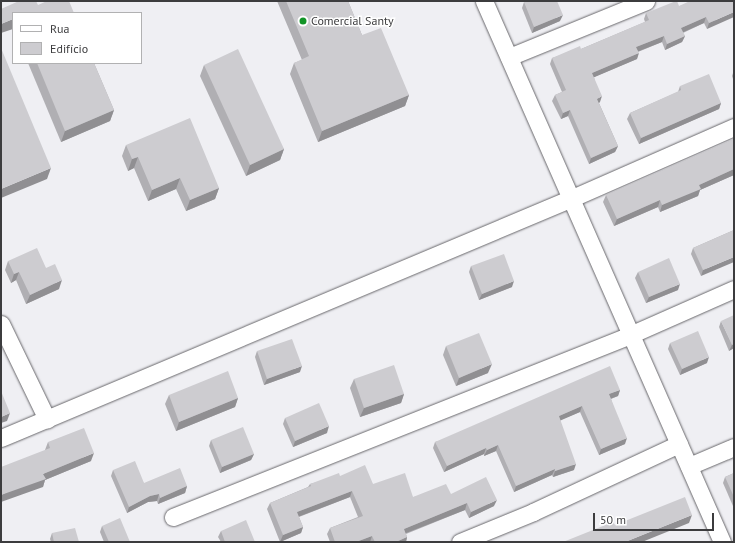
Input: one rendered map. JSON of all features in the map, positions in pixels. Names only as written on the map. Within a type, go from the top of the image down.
[{"type":"street","points":[[484,1],[632,334],[678,444],[722,542]]},
{"type":"street","points":[[509,57],[646,1]]},
{"type":"street","points":[[1,438],[572,198],[734,127]]},
{"type":"street","points":[[173,517],[632,334],[734,289]]},
{"type":"street","points":[[1,324],[47,419]]},
{"type":"street","points":[[460,542],[533,512],[678,444]]},
{"type":"street","points":[[689,466],[734,447]]},
{"type":"building","points":[[19,1],[36,1],[38,5],[47,1],[69,1],[74,12],[12,12],[12,19],[1,24],[1,9]]},
{"type":"building","points":[[286,1],[348,1],[362,35],[381,28],[409,95],[322,131],[294,63],[309,56]]},
{"type":"building","points":[[557,1],[563,15],[534,27],[524,2]]},
{"type":"building","points":[[676,1],[679,6],[690,1],[733,1],[734,12],[709,23],[706,17],[681,28],[685,36],[667,44],[664,36],[636,47],[639,53],[592,73],[602,96],[597,99],[618,146],[591,158],[570,110],[563,113],[555,95],[566,90],[552,58],[580,46],[581,49],[649,20],[646,13]]},
{"type":"building","points":[[1,48],[51,168],[1,189]]},
{"type":"building","points":[[238,49],[284,149],[250,165],[204,65]]},
{"type":"building","points":[[37,64],[94,64],[114,110],[65,131]]},
{"type":"building","points":[[709,74],[721,103],[641,138],[630,113],[681,90],[680,86]]},
{"type":"building","points":[[190,118],[219,188],[190,200],[180,178],[152,190],[138,157],[132,159],[126,145]]},
{"type":"building","points":[[734,139],[734,169],[699,185],[701,189],[662,205],[660,200],[617,219],[606,195]]},
{"type":"building","points":[[734,230],[734,257],[703,270],[693,248]]},
{"type":"building","points":[[37,248],[46,268],[55,264],[62,280],[30,295],[19,272],[14,274],[8,261]]},
{"type":"building","points":[[504,254],[514,281],[482,294],[471,266]]},
{"type":"building","points":[[669,258],[680,284],[649,297],[638,272]]},
{"type":"building","points":[[734,315],[734,343],[732,345],[721,321]]},
{"type":"building","points":[[698,331],[709,357],[682,369],[670,343]]},
{"type":"building","points":[[479,333],[492,364],[459,378],[446,346]]},
{"type":"building","points":[[292,339],[302,366],[267,379],[257,351]]},
{"type":"building","points":[[394,365],[404,394],[364,408],[354,379]]},
{"type":"building","points":[[610,366],[620,390],[609,394],[627,438],[601,449],[582,406],[559,416],[576,464],[555,471],[555,469],[516,486],[498,445],[487,450],[486,448],[447,466],[435,442]]},
{"type":"building","points":[[228,371],[238,398],[179,422],[169,395]]},
{"type":"building","points":[[1,391],[10,413],[1,417]]},
{"type":"building","points":[[319,403],[329,426],[295,441],[285,418]]},
{"type":"building","points":[[243,427],[254,454],[222,467],[211,440]]},
{"type":"building","points":[[84,428],[94,453],[43,474],[46,479],[1,495],[1,467],[50,448],[48,442]]},
{"type":"building","points":[[135,461],[144,483],[180,468],[187,486],[160,498],[159,494],[150,496],[129,507],[113,470]]},
{"type":"building","points":[[365,465],[373,484],[405,473],[413,497],[446,484],[451,494],[486,477],[497,500],[471,512],[467,503],[404,529],[407,537],[396,542],[375,542],[372,536],[356,542],[335,542],[330,528],[363,516],[352,491],[297,512],[303,527],[283,535],[270,503],[311,486],[310,484],[339,473],[340,476]]},
{"type":"building","points":[[734,473],[734,497],[725,477]]},
{"type":"building","points":[[685,497],[692,515],[625,542],[563,542],[613,522],[615,525]]},
{"type":"building","points":[[120,518],[130,542],[109,542],[102,526]]},
{"type":"building","points":[[246,520],[255,542],[225,542],[221,531]]},
{"type":"building","points":[[75,528],[79,542],[54,542],[52,533]]},
{"type":"place","name":"Comercial Santy","points":[[303,21]]}]
